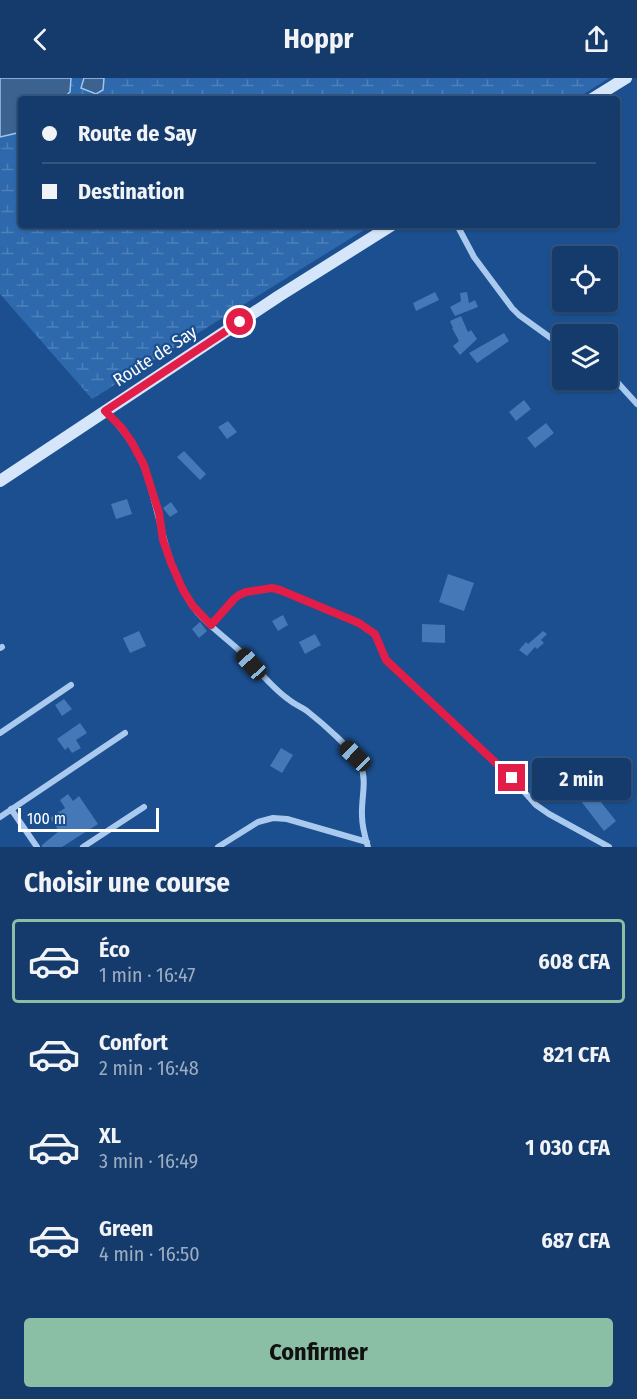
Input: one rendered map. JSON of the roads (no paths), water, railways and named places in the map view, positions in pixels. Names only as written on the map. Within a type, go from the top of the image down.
[{"type":"main road","points":[[597,96],[626,78]]},
{"type":"main road","name":"Route de Say","points":[[0,481],[279,296],[388,228]]},
{"type":"street","points":[[459,228],[474,256],[512,308],[552,339]]},
{"type":"street","points":[[618,383],[637,404]]},
{"type":"street","points":[[105,411],[121,427],[144,465],[159,513],[163,540],[183,590],[193,606],[241,652],[262,676],[288,699],[308,712],[355,756],[363,777],[362,818],[364,837],[368,845]]},
{"type":"street","points":[[211,625],[239,595],[272,588],[359,623],[375,634],[386,660],[512,778],[536,805],[609,847]]},
{"type":"street","points":[[0,733],[71,685]]},
{"type":"street","points":[[0,817],[125,732]]},
{"type":"street","points":[[83,847],[144,807]]},
{"type":"street","points":[[10,809],[37,847]]},
{"type":"street","points":[[218,847],[258,822],[273,818],[287,819],[368,845]]}]
